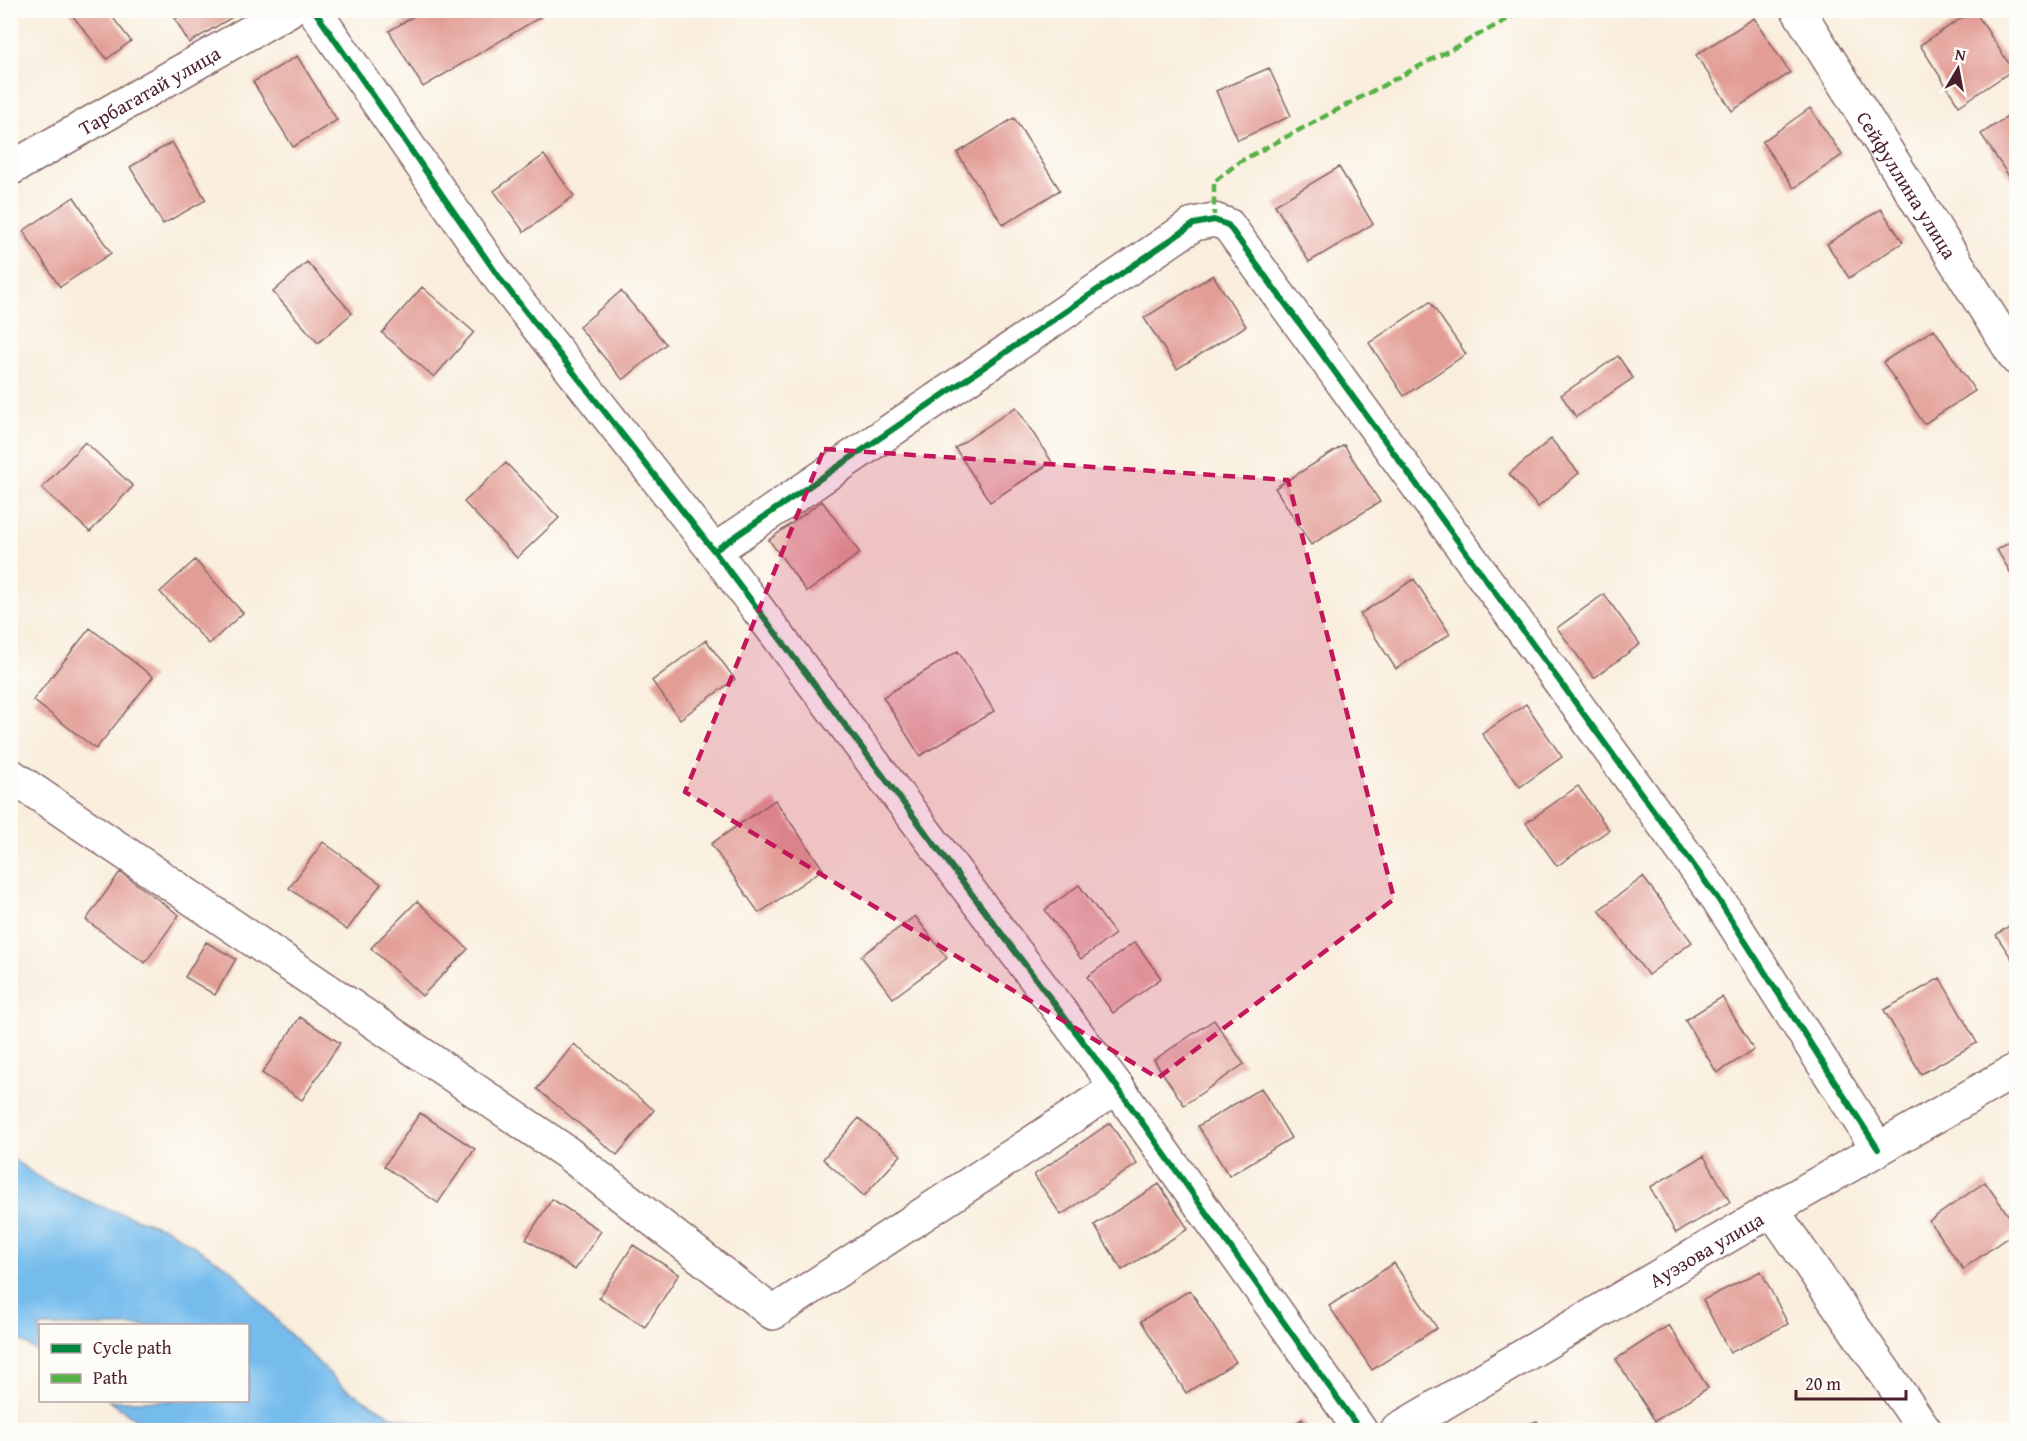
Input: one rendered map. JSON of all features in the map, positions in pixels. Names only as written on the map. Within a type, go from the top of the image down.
[{"type":"street","name":"Тарбагатай улица","points":[[10,169],[289,10]]},
{"type":"street","points":[[314,10],[501,280],[714,551],[1117,1087],[1360,1431]]},
{"type":"street","name":"Сейфуллина улица","points":[[1798,10],[2016,358]]},
{"type":"street","points":[[714,551],[1194,224],[1214,220],[1228,225],[1718,898],[1878,1149]]},
{"type":"street","points":[[10,775],[566,1152],[773,1313],[1117,1087]]},
{"type":"street","name":"Ауэзова улица","points":[[1397,1431],[1772,1210],[2016,1070]]},
{"type":"street","points":[[1772,1210],[1925,1431]]},
{"type":"highlighted area","points":[[824,449],[1288,480],[1394,899],[1158,1078],[685,792]]},
{"type":"water","points":[[10,1157],[49,1184],[97,1205],[167,1229],[232,1270],[283,1327],[343,1387],[391,1416],[452,1430],[153,1430],[111,1402],[249,1402],[249,1324],[39,1324],[39,1353],[11,1333]]},
{"type":"building","points":[[68,10],[107,10],[131,41],[107,59]]},
{"type":"building","points":[[189,10],[244,10],[189,43],[175,19]]},
{"type":"building","points":[[424,10],[539,10],[542,16],[423,87],[389,31]]},
{"type":"building","points":[[1974,10],[2013,70],[1959,106],[1920,45]]},
{"type":"building","points":[[1754,18],[1790,73],[1732,111],[1696,55]]},
{"type":"building","points":[[297,56],[337,120],[293,147],[253,82]]},
{"type":"building","points":[[1269,68],[1291,116],[1238,140],[1216,91]]},
{"type":"building","points":[[1810,108],[1842,155],[1794,188],[1762,142]]},
{"type":"building","points":[[2016,111],[2016,187],[1981,134]]},
{"type":"building","points":[[1014,118],[1060,190],[1003,225],[957,153]]},
{"type":"building","points":[[172,142],[206,200],[163,224],[130,167]]},
{"type":"building","points":[[544,155],[574,196],[524,232],[494,191]]},
{"type":"building","points":[[1339,167],[1373,224],[1309,262],[1275,205]]},
{"type":"building","points":[[74,197],[111,253],[60,287],[23,231]]},
{"type":"building","points":[[1881,209],[1903,242],[1849,278],[1827,244]]},
{"type":"building","points":[[307,262],[352,313],[318,343],[273,292]]},
{"type":"building","points":[[1213,275],[1246,326],[1177,369],[1144,318]]},
{"type":"building","points":[[422,287],[474,332],[434,377],[382,333]]},
{"type":"building","points":[[621,291],[666,344],[623,380],[579,327]]},
{"type":"building","points":[[1430,302],[1466,354],[1404,396],[1369,343]]},
{"type":"building","points":[[1934,329],[1975,391],[1924,424],[1883,362]]},
{"type":"building","points":[[1618,356],[1633,378],[1576,417],[1561,395]]},
{"type":"building","points":[[1016,407],[1052,462],[990,502],[955,448]]},
{"type":"building","points":[[1551,439],[1579,473],[1538,507],[1509,474]]},
{"type":"building","points":[[85,442],[133,486],[90,532],[42,488]]},
{"type":"building","points":[[1344,445],[1380,502],[1311,545],[1275,488]]},
{"type":"building","points":[[506,463],[559,518],[517,558],[464,502]]},
{"type":"building","points":[[822,501],[860,553],[807,592],[769,540]]},
{"type":"building","points":[[2016,538],[2016,582],[1997,550]]},
{"type":"building","points":[[195,560],[243,613],[209,644],[160,592]]},
{"type":"building","points":[[1414,579],[1450,634],[1396,669],[1360,614]]},
{"type":"building","points":[[1604,594],[1640,644],[1594,678],[1557,628]]},
{"type":"building","points":[[90,628],[153,677],[96,749],[33,700]]},
{"type":"building","points":[[706,640],[735,679],[680,719],[652,681]]},
{"type":"building","points":[[958,651],[994,711],[920,756],[883,697]]},
{"type":"building","points":[[1526,704],[1562,757],[1520,787],[1482,734]]},
{"type":"building","points":[[1578,786],[1609,830],[1557,866],[1526,823]]},
{"type":"building","points":[[775,800],[823,869],[759,913],[711,844]]},
{"type":"building","points":[[323,842],[381,884],[347,930],[289,888]]},
{"type":"building","points":[[120,872],[179,915],[145,963],[86,920]]},
{"type":"building","points":[[1643,877],[1692,942],[1648,975],[1599,910]]},
{"type":"building","points":[[1079,885],[1115,934],[1081,959],[1045,910]]},
{"type":"building","points":[[417,901],[468,949],[422,996],[371,948]]},
{"type":"building","points":[[915,916],[947,958],[893,998],[861,956]]},
{"type":"building","points":[[2016,921],[2016,965],[1996,935]]},
{"type":"building","points":[[206,942],[236,959],[215,995],[185,977]]},
{"type":"building","points":[[1135,942],[1161,978],[1113,1013],[1087,977]]},
{"type":"building","points":[[1940,978],[1977,1043],[1921,1074],[1884,1010]]},
{"type":"building","points":[[1722,997],[1754,1050],[1717,1073],[1685,1020]]},
{"type":"building","points":[[300,1017],[340,1043],[302,1100],[262,1073]]},
{"type":"building","points":[[1214,1020],[1244,1064],[1184,1105],[1154,1060]]},
{"type":"building","points":[[574,1044],[654,1110],[617,1155],[537,1089]]},
{"type":"building","points":[[1261,1088],[1291,1138],[1229,1176],[1198,1126]]},
{"type":"building","points":[[420,1113],[475,1149],[438,1203],[384,1166]]},
{"type":"building","points":[[859,1118],[901,1155],[864,1196],[823,1159]]},
{"type":"building","points":[[1110,1123],[1137,1164],[1061,1215],[1034,1175]]},
{"type":"building","points":[[1704,1156],[1730,1202],[1676,1233],[1650,1187]]},
{"type":"building","points":[[1985,1182],[2016,1226],[2016,1231],[1963,1269],[1929,1221]]},
{"type":"building","points":[[1159,1184],[1188,1229],[1122,1270],[1094,1225]]},
{"type":"building","points":[[552,1199],[601,1231],[575,1270],[526,1239]]},
{"type":"building","points":[[633,1245],[679,1274],[645,1327],[599,1298]]},
{"type":"building","points":[[1394,1263],[1437,1328],[1372,1370],[1329,1306]]},
{"type":"building","points":[[1761,1271],[1788,1324],[1730,1353],[1703,1300]]},
{"type":"building","points":[[1190,1290],[1236,1362],[1186,1393],[1141,1321]]},
{"type":"building","points":[[1669,1325],[1708,1388],[1655,1421],[1616,1359]]},
{"type":"building","points":[[1302,1419],[1309,1430],[1284,1430]]},
{"type":"building","points":[[1537,1421],[1541,1430],[1513,1430]]},
{"type":"marked path","points":[[1214,220],[1214,182],[1239,162],[1525,10]]},
{"type":"cycle path","points":[[314,10],[501,280],[714,551],[1117,1087],[1360,1430]]},
{"type":"cycle path","points":[[714,551],[1194,224],[1214,220],[1228,225],[1718,899],[1878,1149]]}]
